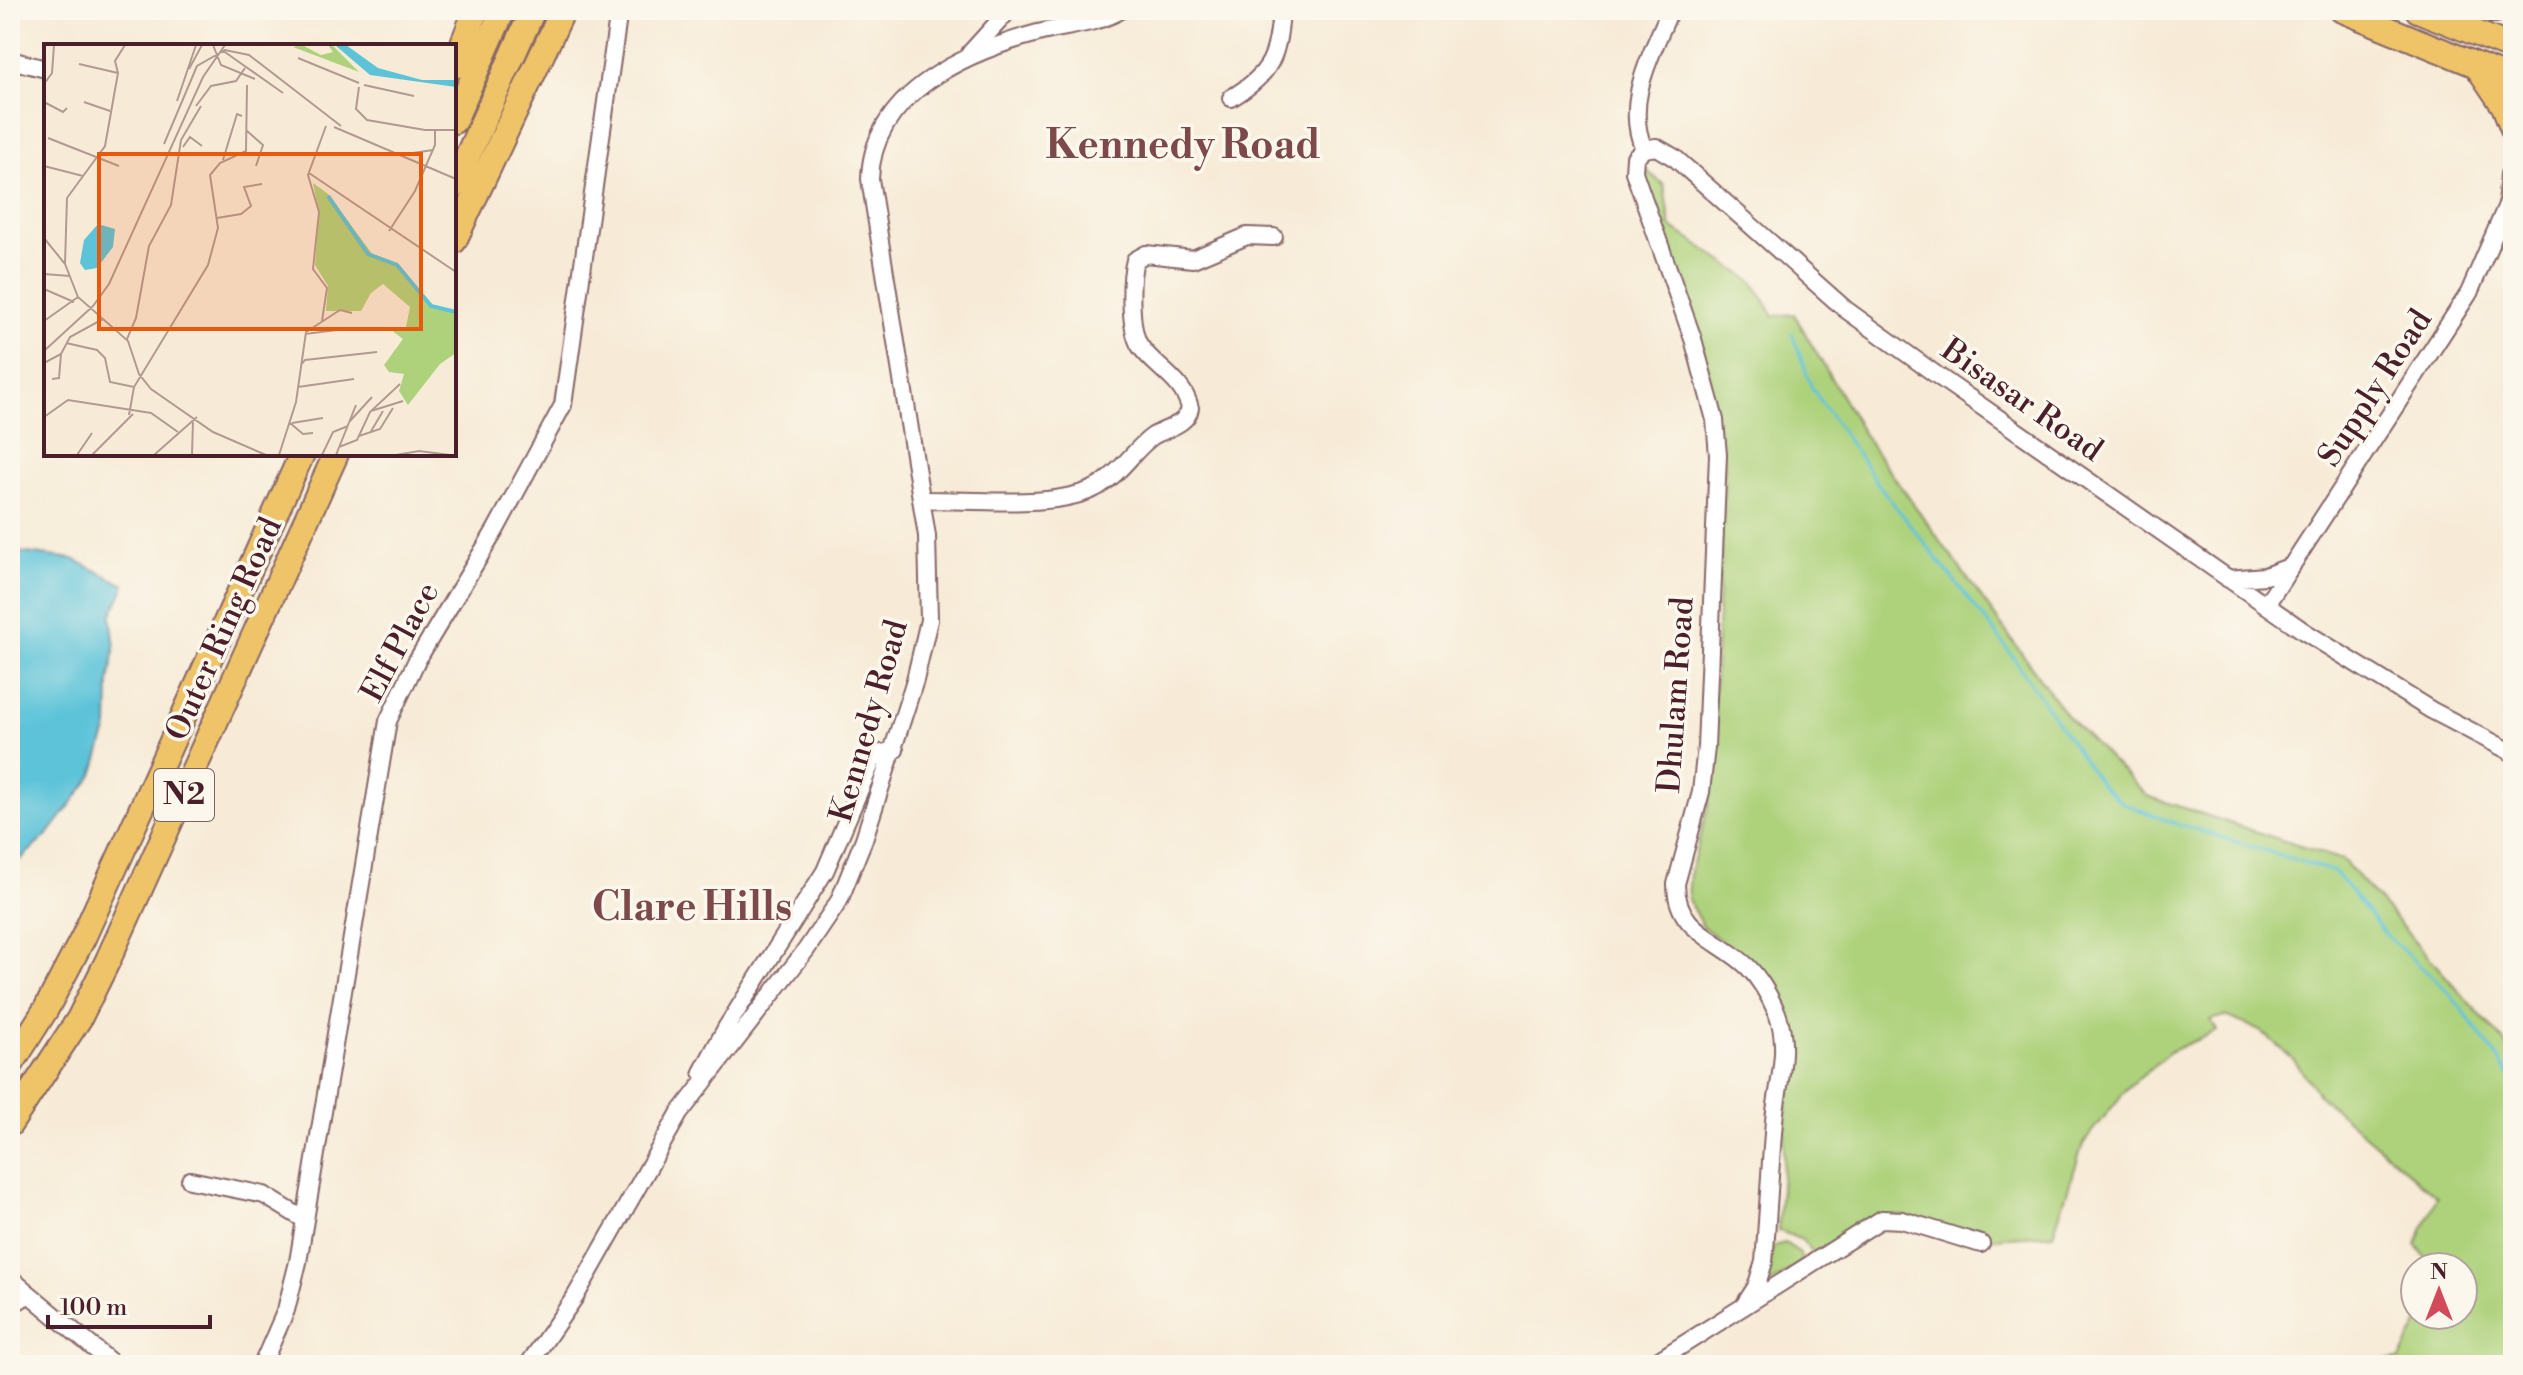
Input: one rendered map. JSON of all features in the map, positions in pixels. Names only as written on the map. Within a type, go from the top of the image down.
[{"type":"highway","points":[[456,61],[476,10]]},
{"type":"highway","points":[[456,116],[503,10]]},
{"type":"highway","points":[[456,182],[533,10]]},
{"type":"highway","points":[[456,237],[563,10]]},
{"type":"highway","points":[[2342,10],[2513,80]]},
{"type":"highway","points":[[2418,10],[2513,48]]},
{"type":"highway","points":[[2444,10],[2495,10]]},
{"type":"highway","points":[[2476,65],[2504,106],[2513,129]]},
{"type":"highway","name":"Outer Ring Road","points":[[10,1066],[46,1009],[83,938],[301,456]]},
{"type":"highway","name":"Outer Ring Road","points":[[10,1124],[79,1019],[256,637],[335,456]]},
{"type":"highway","points":[[256,637],[286,599],[353,456]]},
{"type":"street","name":"Elf Place","points":[[262,1365],[286,1310],[305,1220],[388,721],[416,662],[496,529],[563,405],[619,10]]},
{"type":"street","points":[[965,58],[1009,10]]},
{"type":"street","name":"Kennedy Road","points":[[528,1365],[575,1297],[662,1140],[806,950],[839,901],[852,873],[895,750],[929,620],[930,578],[923,500],[873,208],[870,163],[879,132],[892,112],[915,91],[965,58],[1121,10]]},
{"type":"street","points":[[1231,98],[1246,89],[1271,65],[1279,40],[1281,10]]},
{"type":"street","points":[[1644,149],[1635,118],[1637,96],[1670,10]]},
{"type":"street","points":[[10,60],[44,68]]},
{"type":"street","name":"Bisasar Road","points":[[1644,149],[1656,147],[1675,158],[1845,309],[2228,579],[2371,674],[2513,753]]},
{"type":"street","name":"Dhulam Road","points":[[1644,149],[1635,157],[1634,172],[1709,393],[1718,455],[1706,747],[1701,792],[1676,884],[1676,899],[1689,925],[1747,966],[1765,988],[1782,1029],[1785,1047],[1776,1099],[1764,1262],[1756,1287],[1743,1307]]},
{"type":"street","name":"Supply Road","points":[[2266,605],[2469,293],[2512,187]]},
{"type":"street","points":[[923,500],[1063,497],[1088,491],[1114,475],[1150,438],[1177,424],[1190,408],[1178,384],[1137,340],[1131,290],[1135,260],[1146,254],[1193,259],[1247,236],[1274,237]]},
{"type":"street","points":[[2228,579],[2265,576],[2292,566]]},
{"type":"street","points":[[700,1087],[702,1072],[726,1028],[825,871],[872,761],[877,754],[895,750]]},
{"type":"street","points":[[190,1180],[270,1197],[305,1220]]},
{"type":"street","points":[[1651,1365],[1882,1219],[1902,1220],[1981,1244]]},
{"type":"street","points":[[10,1278],[114,1365]]},
{"type":"street","points":[[10,1306],[29,1294]]},
{"type":"green space","points":[[1646,170],[1664,185],[1670,226],[1753,282],[1774,316],[1794,314],[1865,437],[2067,716],[2147,796],[2343,860],[2513,1052],[2513,1365],[2339,1365],[2400,1359],[2415,1331],[2479,1331],[2479,1251],[2421,1251],[2416,1244],[2437,1197],[2320,1096],[2294,1060],[2260,1030],[2225,1016],[2211,1020],[2217,1031],[2171,1051],[2129,1086],[2083,1144],[2053,1234],[1993,1238],[1895,1215],[1814,1253],[1802,1240],[1778,1230],[1792,1037],[1778,995],[1758,968],[1703,927],[1688,900],[1690,874],[1709,803],[1725,461],[1648,195]]},
{"type":"green space","points":[[1785,1243],[1800,1253],[1801,1263],[1764,1288],[1773,1246]]},
{"type":"water","points":[[10,551],[73,559],[125,585],[111,616],[115,648],[109,682],[108,727],[93,775],[49,833],[10,869]]},
{"type":"waterway","points":[[1792,333],[1812,388],[1878,484],[2001,640],[2101,785],[2123,803],[2168,821],[2335,872],[2386,935],[2449,992],[2513,1079]]},
{"type":"district","name":"Kennedy Road","points":[[1183,146]]},
{"type":"district","name":"Clare Hills","points":[[692,908]]}]
